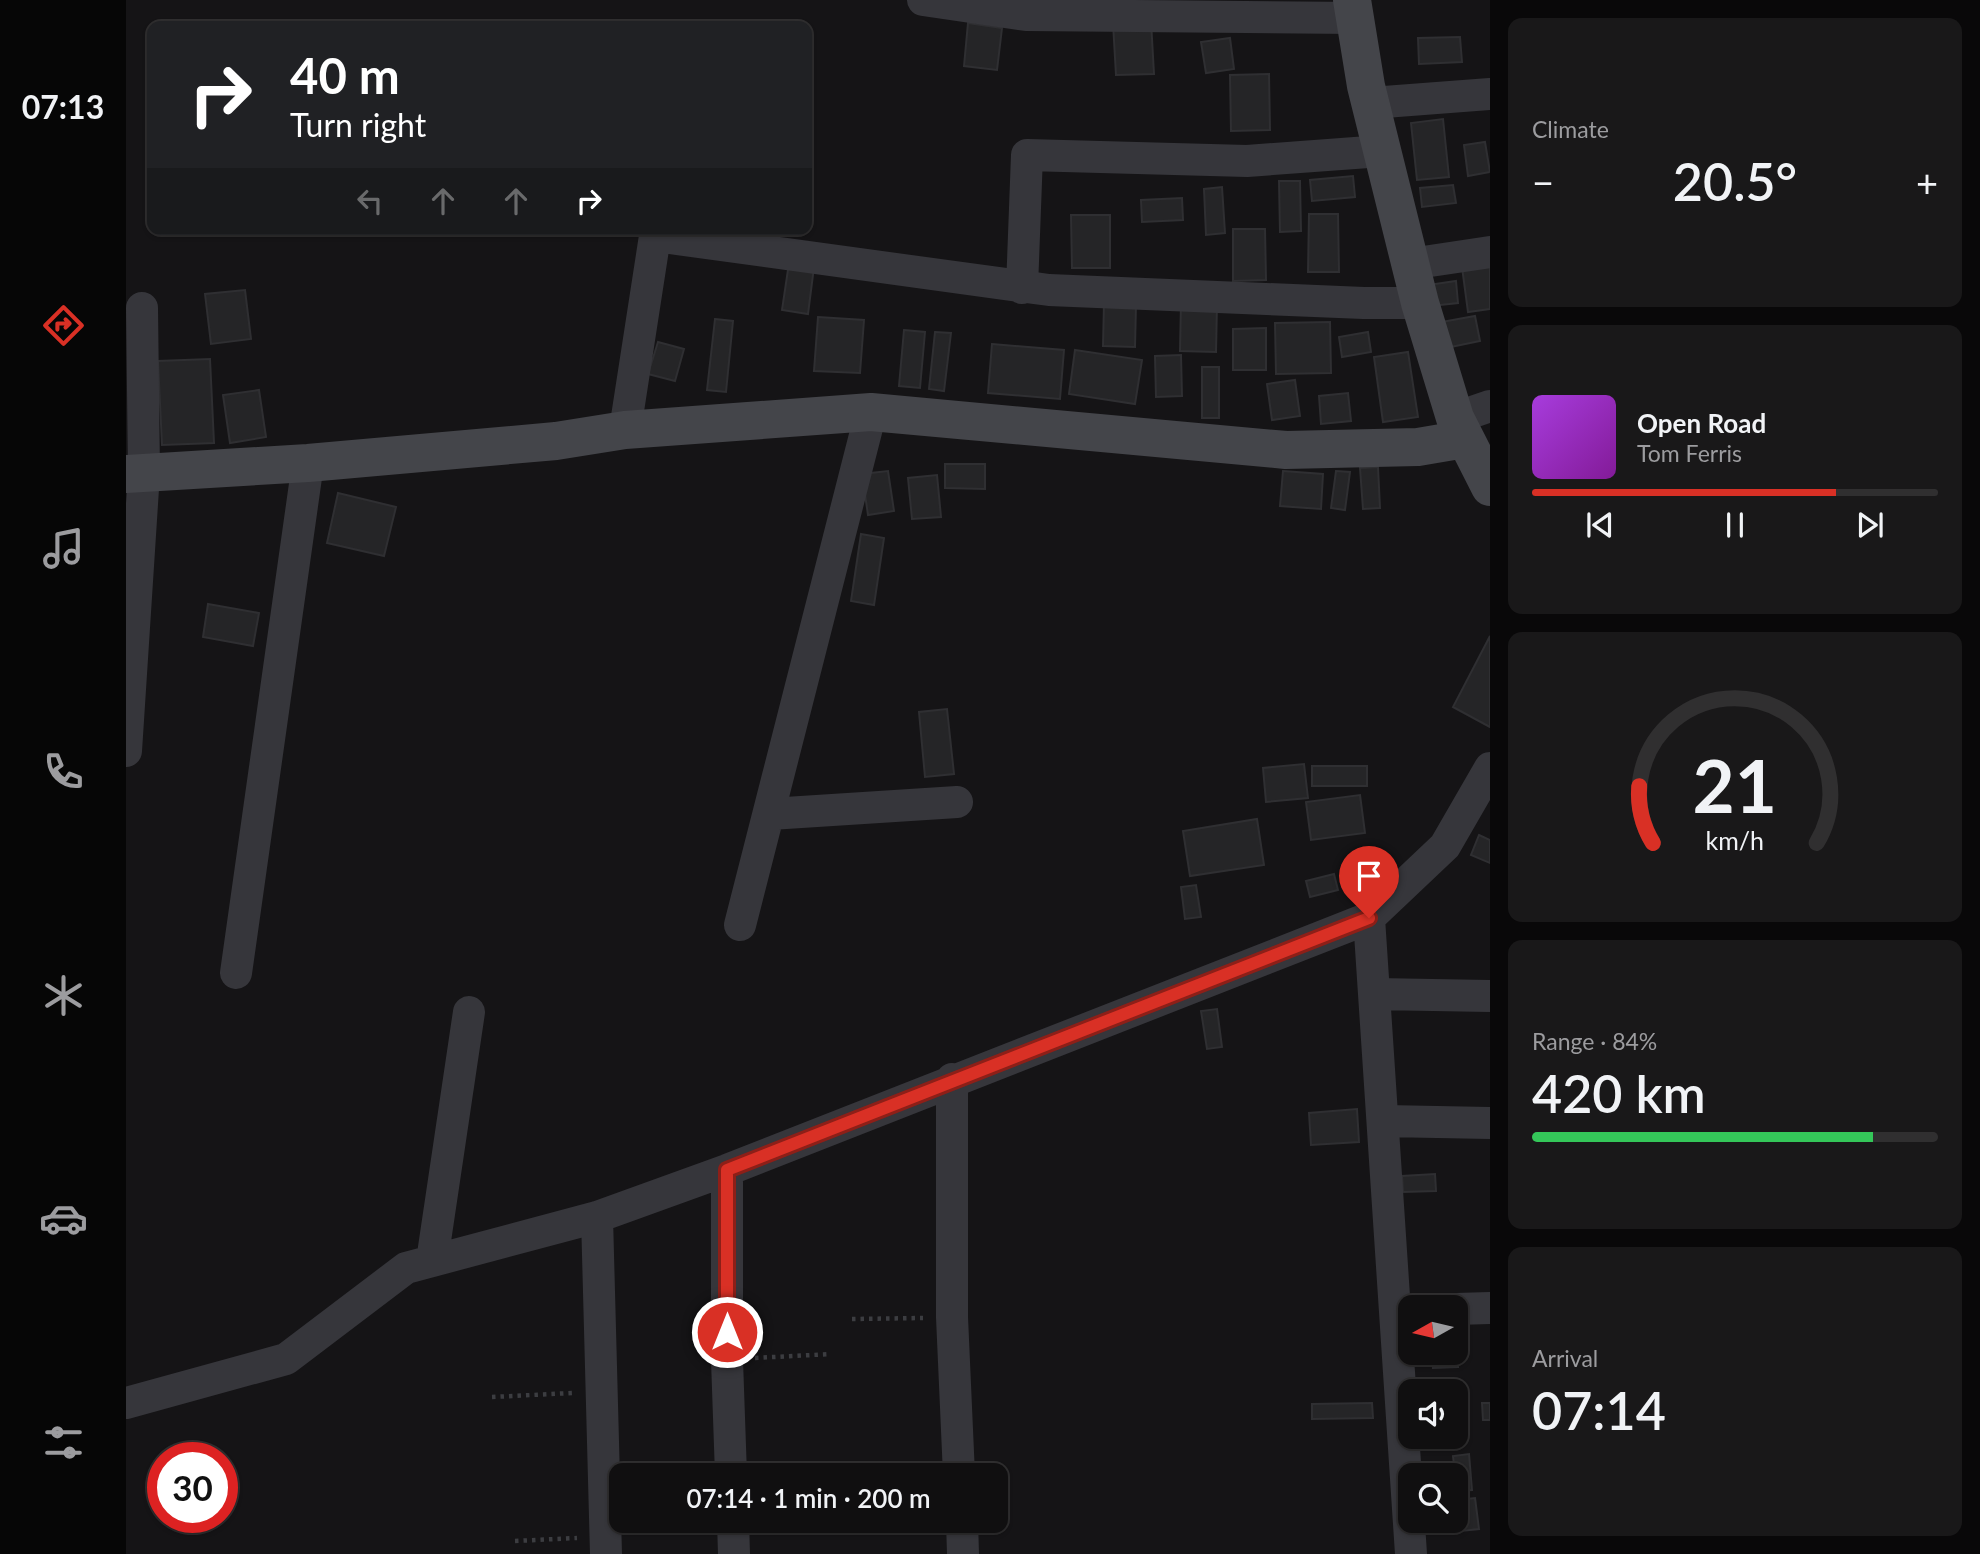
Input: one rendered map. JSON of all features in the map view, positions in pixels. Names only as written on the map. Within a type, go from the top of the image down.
[{"type":"street","points":[[923,0],[1026,15],[1354,9],[1371,103],[1420,303],[1470,421],[1490,487]]},
{"type":"street","points":[[1371,103],[1490,94]]},
{"type":"street","points":[[1023,288],[1027,155],[1248,161],[1382,151]]},
{"type":"street","points":[[625,429],[655,236],[1023,288],[1364,303],[1420,303]]},
{"type":"street","points":[[1410,264],[1490,252]]},
{"type":"street","points":[[126,751],[142,308]]},
{"type":"street","points":[[135,473],[308,463],[556,441],[625,429],[871,412],[1286,450],[1418,447],[1470,421]]},
{"type":"street","points":[[740,925],[871,412]]},
{"type":"street","points":[[236,973],[308,463]]},
{"type":"street","points":[[126,1403],[286,1359],[407,1268],[597,1217],[727,1170],[952,1079],[1369,918],[1445,846],[1490,768]]},
{"type":"street","points":[[770,814],[957,802]]},
{"type":"street","points":[[1369,918],[1402,1295]]},
{"type":"street","points":[[1376,994],[1490,996]]},
{"type":"street","points":[[432,1261],[469,1012]]},
{"type":"street","points":[[952,1079],[952,1317],[959,1463]]},
{"type":"street","points":[[1385,1121],[1490,1123]]},
{"type":"street","points":[[727,1170],[727,1360],[731,1463]]},
{"type":"street","points":[[597,1217],[606,1545]]},
{"type":"street","points":[[1468,1309],[1490,1308]]},
{"type":"street","points":[[1406,1365],[1411,1554]]},
{"type":"street","points":[[733,1533],[734,1554]]},
{"type":"street","points":[[962,1533],[963,1554]]},
{"type":"path","points":[[852,1319],[952,1317]]},
{"type":"path","points":[[727,1360],[831,1354]]},
{"type":"path","points":[[492,1397],[601,1392]]},
{"type":"path","points":[[515,1541],[606,1545]]},
{"type":"building","points":[[1151,21],[1154,74],[1116,75],[1113,23]]},
{"type":"building","points":[[968,23],[1002,28],[997,70],[964,66]]},
{"type":"building","points":[[1460,37],[1462,62],[1419,64],[1418,38]]},
{"type":"building","points":[[1230,38],[1234,69],[1206,73],[1201,42]]},
{"type":"building","points":[[1269,74],[1270,130],[1231,131],[1230,75]]},
{"type":"building","points":[[1443,119],[1449,177],[1417,180],[1411,123]]},
{"type":"building","points":[[1485,142],[1490,172],[1468,176],[1464,145]]},
{"type":"building","points":[[1353,176],[1355,197],[1312,201],[1310,180]]},
{"type":"building","points":[[1279,181],[1300,181],[1301,231],[1280,232]]},
{"type":"building","points":[[1453,185],[1456,203],[1422,207],[1420,188]]},
{"type":"building","points":[[1222,187],[1225,233],[1206,235],[1204,189]]},
{"type":"building","points":[[1182,198],[1183,220],[1142,222],[1141,200]]},
{"type":"building","points":[[1309,214],[1338,214],[1339,272],[1308,272]]},
{"type":"building","points":[[1071,215],[1110,215],[1110,268],[1072,268]]},
{"type":"building","points":[[1233,229],[1265,229],[1266,280],[1233,281]]},
{"type":"building","points":[[789,263],[814,267],[808,314],[782,310]]},
{"type":"building","points":[[1490,263],[1490,309],[1468,312],[1462,267]]},
{"type":"building","points":[[1456,281],[1458,303],[1431,306],[1428,285]]},
{"type":"building","points":[[245,290],[251,339],[211,344],[205,294]]},
{"type":"building","points":[[1104,303],[1136,304],[1135,347],[1103,346]]},
{"type":"building","points":[[1181,303],[1217,304],[1216,352],[1180,351]]},
{"type":"building","points":[[1475,316],[1480,341],[1441,349],[1436,323]]},
{"type":"building","points":[[818,317],[864,320],[860,373],[814,371]]},
{"type":"building","points":[[715,319],[733,321],[726,392],[707,390]]},
{"type":"building","points":[[1330,322],[1331,373],[1276,374],[1275,323]]},
{"type":"building","points":[[1266,328],[1266,370],[1233,370],[1233,329]]},
{"type":"building","points":[[904,330],[925,332],[920,388],[899,386]]},
{"type":"building","points":[[935,332],[951,333],[944,391],[929,389]]},
{"type":"building","points":[[1368,332],[1371,352],[1342,357],[1339,337]]},
{"type":"building","points":[[658,342],[684,349],[675,381],[648,374]]},
{"type":"building","points":[[992,344],[1064,350],[1060,399],[988,393]]},
{"type":"building","points":[[1075,350],[1142,360],[1135,404],[1069,394]]},
{"type":"building","points":[[1408,352],[1418,417],[1383,422],[1374,357]]},
{"type":"building","points":[[1181,355],[1182,396],[1156,397],[1155,356]]},
{"type":"building","points":[[210,359],[214,443],[162,445],[158,361]]},
{"type":"building","points":[[1202,367],[1219,367],[1219,418],[1202,418]]},
{"type":"building","points":[[1295,380],[1300,416],[1272,420],[1267,384]]},
{"type":"building","points":[[259,390],[266,437],[230,443],[223,395]]},
{"type":"building","points":[[1348,393],[1351,421],[1321,424],[1319,396]]},
{"type":"building","points":[[945,464],[985,464],[985,489],[945,488]]},
{"type":"building","points":[[1378,467],[1380,508],[1363,509],[1360,468]]},
{"type":"building","points":[[888,471],[894,511],[868,515],[862,474]]},
{"type":"building","points":[[1283,471],[1323,474],[1321,509],[1280,506]]},
{"type":"building","points":[[1336,471],[1350,472],[1345,510],[1331,508]]},
{"type":"building","points":[[937,475],[941,517],[912,519],[908,478]]},
{"type":"building","points":[[338,493],[396,507],[384,556],[327,543]]},
{"type":"building","points":[[861,534],[884,538],[874,605],[851,601]]},
{"type":"building","points":[[208,604],[259,613],[253,646],[203,637]]},
{"type":"building","points":[[1490,636],[1490,727],[1453,707]]},
{"type":"building","points":[[947,709],[954,774],[925,777],[919,712]]},
{"type":"building","points":[[1304,764],[1308,798],[1266,802],[1263,768]]},
{"type":"building","points":[[1312,766],[1367,766],[1367,786],[1312,786]]},
{"type":"building","points":[[1360,795],[1365,833],[1311,840],[1306,802]]},
{"type":"building","points":[[1257,819],[1264,865],[1190,876],[1183,831]]},
{"type":"building","points":[[1479,835],[1490,840],[1490,863],[1471,855]]},
{"type":"building","points":[[1334,874],[1338,890],[1310,897],[1306,881]]},
{"type":"building","points":[[1196,885],[1201,917],[1185,919],[1181,887]]},
{"type":"building","points":[[1217,1009],[1222,1047],[1207,1049],[1201,1011]]},
{"type":"building","points":[[1357,1109],[1359,1142],[1311,1145],[1309,1113]]},
{"type":"building","points":[[1435,1174],[1436,1191],[1403,1192],[1402,1176]]},
{"type":"building","points":[[1433,1365],[1458,1365],[1458,1367],[1433,1368]]},
{"type":"building","points":[[1372,1403],[1373,1418],[1312,1419],[1312,1404]]},
{"type":"building","points":[[1482,1403],[1490,1403],[1490,1420],[1483,1420]]},
{"type":"building","points":[[1469,1454],[1472,1490],[1468,1490],[1468,1463],[1454,1463],[1453,1456]]},
{"type":"building","points":[[1475,1498],[1479,1529],[1468,1530],[1468,1499]]},
{"type":"route","points":[[727,1332],[727,1170],[952,1079],[1369,918]]}]
